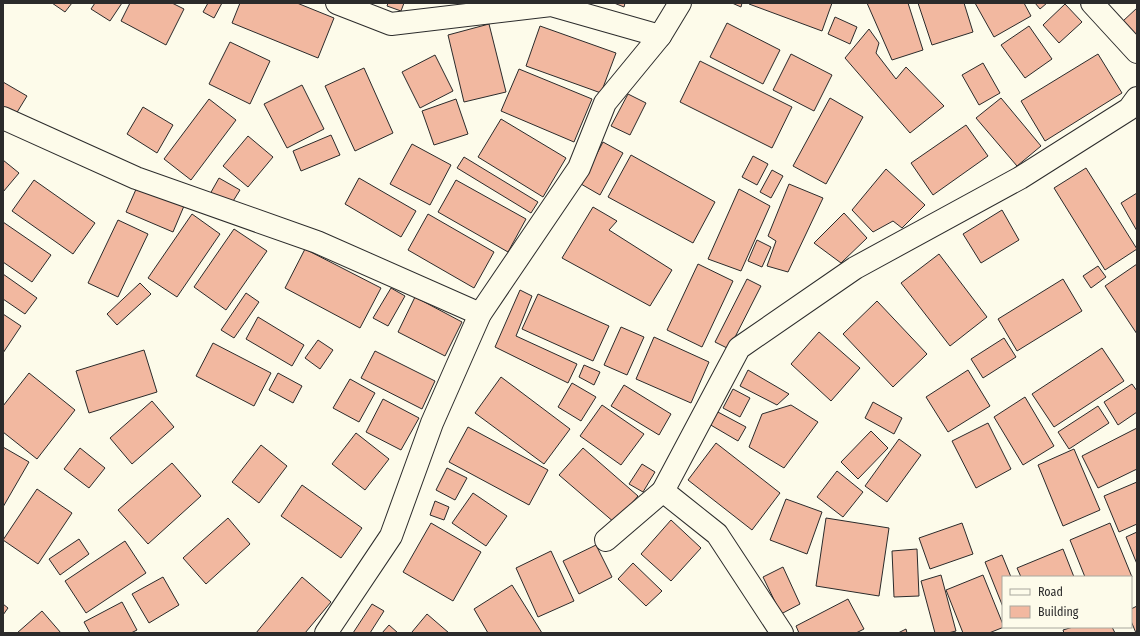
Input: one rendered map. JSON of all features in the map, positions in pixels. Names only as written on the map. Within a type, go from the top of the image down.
[{"type":"street","points":[[337,3],[391,24],[552,4],[660,36]]},
{"type":"street","points":[[326,633],[391,536],[432,423],[480,314],[579,168],[605,103],[660,36],[680,3]]},
{"type":"street","points":[[1092,3],[1137,52]]},
{"type":"street","points":[[606,540],[635,517],[663,490],[739,348],[855,268],[1020,178],[1129,109],[1137,98]]},
{"type":"street","points":[[3,118],[136,178],[317,242],[480,314]]},
{"type":"street","points":[[663,490],[717,534],[782,633]]},
{"type":"building","points":[[52,3],[72,3],[65,12]]},
{"type":"building","points":[[95,3],[122,3],[110,21],[91,9]]},
{"type":"building","points":[[130,3],[172,3],[184,9],[166,45],[121,21]]},
{"type":"building","points":[[208,3],[222,3],[214,18],[203,12]]},
{"type":"building","points":[[240,3],[297,3],[334,18],[318,58],[232,23]]},
{"type":"building","points":[[388,3],[404,3],[401,11],[387,6]]},
{"type":"building","points":[[614,3],[625,3],[624,7]]},
{"type":"building","points":[[732,3],[742,3],[741,7]]},
{"type":"building","points":[[749,3],[832,3],[822,31]]},
{"type":"building","points":[[867,3],[908,3],[923,50],[892,60]]},
{"type":"building","points":[[918,3],[964,3],[973,32],[932,45]]},
{"type":"building","points":[[975,3],[1024,3],[1031,16],[994,37]]},
{"type":"building","points":[[1035,3],[1047,3],[1040,9]]},
{"type":"building","points":[[1065,4],[1082,22],[1059,43],[1043,25]]},
{"type":"building","points":[[1137,8],[1137,37],[1123,21]]},
{"type":"building","points":[[835,17],[857,27],[850,44],[828,34]]},
{"type":"building","points":[[727,23],[780,50],[763,84],[710,57]]},
{"type":"building","points":[[489,24],[506,92],[464,102],[448,35]]},
{"type":"building","points":[[540,26],[616,53],[601,93],[526,66]]},
{"type":"building","points":[[1029,26],[1052,59],[1025,78],[1001,45]]},
{"type":"building","points":[[869,29],[879,43],[876,53],[896,79],[906,67],[944,106],[910,133],[845,58]]},
{"type":"building","points":[[230,42],[270,61],[250,104],[209,84]]},
{"type":"building","points":[[791,54],[832,75],[814,111],[773,90]]},
{"type":"building","points":[[1098,54],[1122,93],[1045,141],[1021,101]]},
{"type":"building","points":[[435,55],[453,91],[420,108],[402,72]]},
{"type":"building","points":[[700,61],[792,107],[772,148],[680,102]]},
{"type":"building","points":[[983,63],[1000,93],[979,105],[962,75]]},
{"type":"building","points":[[364,68],[393,133],[355,151],[325,86]]},
{"type":"building","points":[[519,69],[592,99],[574,142],[501,111]]},
{"type":"building","points":[[3,82],[27,96],[16,114],[3,107]]},
{"type":"building","points":[[302,85],[324,129],[287,148],[264,104]]},
{"type":"building","points":[[628,94],[646,103],[630,135],[611,126]]},
{"type":"building","points":[[830,98],[863,117],[826,184],[793,166]]},
{"type":"building","points":[[1001,98],[1041,146],[1017,166],[976,118]]},
{"type":"building","points":[[209,99],[236,120],[191,180],[164,159]]},
{"type":"building","points":[[456,99],[468,134],[434,145],[422,111]]},
{"type":"building","points":[[143,107],[173,125],[157,153],[127,134]]},
{"type":"building","points":[[501,119],[566,158],[543,197],[478,157]]},
{"type":"building","points":[[966,125],[988,156],[933,195],[911,163]]},
{"type":"building","points":[[331,135],[340,155],[301,171],[293,151]]},
{"type":"building","points":[[248,136],[273,157],[248,187],[223,166]]},
{"type":"building","points":[[603,142],[623,153],[600,195],[581,184]]},
{"type":"building","points":[[412,144],[451,165],[430,205],[390,184]]},
{"type":"building","points":[[631,155],[715,202],[693,243],[608,197]]},
{"type":"building","points":[[753,156],[768,164],[757,185],[742,177]]},
{"type":"building","points":[[464,157],[538,202],[531,213],[457,168]]},
{"type":"building","points":[[3,160],[19,173],[3,192]]},
{"type":"building","points":[[1086,168],[1137,249],[1105,270],[1054,188]]},
{"type":"building","points":[[886,169],[925,205],[902,228],[893,221],[873,232],[852,210]]},
{"type":"building","points":[[772,170],[783,176],[771,198],[760,192]]},
{"type":"building","points":[[219,178],[240,190],[230,206],[210,194]]},
{"type":"building","points":[[359,178],[416,211],[401,237],[345,204]]},
{"type":"building","points":[[34,180],[95,223],[73,254],[12,211]]},
{"type":"building","points":[[456,180],[526,219],[508,252],[438,212]]},
{"type":"building","points":[[789,184],[823,198],[788,272],[767,266],[776,241],[768,236]]},
{"type":"building","points":[[137,187],[184,206],[173,232],[126,212]]},
{"type":"building","points":[[739,189],[770,206],[741,271],[708,259]]},
{"type":"building","points":[[1137,193],[1137,231],[1121,203]]},
{"type":"building","points":[[593,207],[617,221],[609,230],[672,270],[650,306],[562,258]]},
{"type":"building","points":[[1002,210],[1019,240],[981,263],[963,234]]},
{"type":"building","points":[[844,213],[867,238],[841,263],[814,243]]},
{"type":"building","points":[[192,214],[220,234],[177,297],[148,278]]},
{"type":"building","points":[[428,214],[494,252],[474,288],[408,250]]},
{"type":"building","points":[[118,220],[148,234],[118,297],[88,283]]},
{"type":"building","points":[[3,222],[51,255],[32,282],[3,262]]},
{"type":"building","points":[[234,229],[267,251],[226,310],[194,287]]},
{"type":"building","points":[[757,240],[771,247],[762,267],[748,261]]},
{"type":"building","points":[[305,249],[381,288],[360,328],[285,288]]},
{"type":"building","points":[[939,254],[987,317],[950,346],[901,283]]},
{"type":"building","points":[[698,264],[733,281],[702,347],[667,330]]},
{"type":"building","points":[[1137,264],[1137,334],[1105,286]]},
{"type":"building","points":[[1098,266],[1106,277],[1091,288],[1083,276]]},
{"type":"building","points":[[3,274],[37,298],[25,314],[3,299]]},
{"type":"building","points":[[747,279],[761,286],[729,349],[715,342]]},
{"type":"building","points":[[1063,279],[1082,311],[1017,351],[998,319]]},
{"type":"building","points":[[140,283],[151,294],[117,325],[107,314]]},
{"type":"building","points":[[391,288],[405,296],[388,326],[373,318]]},
{"type":"building","points":[[520,290],[532,296],[516,336],[577,364],[568,383],[495,347]]},
{"type":"building","points":[[246,293],[259,302],[234,338],[221,330]]},
{"type":"building","points":[[538,294],[609,326],[593,361],[522,329]]},
{"type":"building","points":[[415,297],[462,322],[445,356],[398,332]]},
{"type":"building","points":[[877,301],[927,354],[893,387],[843,334]]},
{"type":"building","points":[[3,314],[21,326],[3,353]]},
{"type":"building","points":[[258,317],[304,345],[292,366],[246,339]]},
{"type":"building","points":[[621,327],[644,337],[627,375],[604,365]]},
{"type":"building","points":[[819,332],[860,368],[831,401],[791,364]]},
{"type":"building","points":[[654,337],[709,362],[691,403],[636,379]]},
{"type":"building","points":[[1004,338],[1016,357],[983,378],[971,359]]},
{"type":"building","points":[[318,340],[333,350],[320,369],[305,358]]},
{"type":"building","points":[[213,343],[271,373],[254,406],[196,376]]},
{"type":"building","points":[[1102,348],[1124,381],[1054,427],[1032,394]]},
{"type":"building","points":[[144,350],[157,392],[89,413],[76,371]]},
{"type":"building","points":[[375,351],[435,381],[422,409],[361,378]]},
{"type":"building","points":[[584,365],[600,372],[594,385],[579,377]]},
{"type":"building","points":[[748,370],[789,394],[777,405],[740,386]]},
{"type":"building","points":[[968,370],[990,406],[948,432],[926,397]]},
{"type":"building","points":[[29,373],[75,410],[37,459],[3,432],[3,406]]},
{"type":"building","points":[[278,373],[302,386],[293,403],[269,390]]},
{"type":"building","points":[[501,377],[570,429],[544,464],[475,413]]},
{"type":"building","points":[[350,379],[375,393],[359,422],[333,408]]},
{"type":"building","points":[[572,383],[596,397],[581,421],[558,407]]},
{"type":"building","points":[[1132,384],[1137,391],[1137,412],[1118,425],[1104,402]]},
{"type":"building","points":[[624,385],[671,414],[659,435],[611,406]]},
{"type":"building","points":[[733,389],[750,398],[740,417],[723,408]]},
{"type":"building","points":[[1025,397],[1054,446],[1023,465],[994,417]]},
{"type":"building","points":[[383,399],[419,418],[401,450],[366,432]]},
{"type":"building","points":[[152,401],[174,427],[132,464],[110,438]]},
{"type":"building","points":[[873,402],[902,418],[894,434],[865,418]]},
{"type":"building","points":[[602,405],[644,434],[621,465],[580,436]]},
{"type":"building","points":[[791,405],[818,422],[784,468],[749,447],[762,414]]},
{"type":"building","points":[[1098,406],[1109,423],[1069,449],[1058,432]]},
{"type":"building","points":[[716,411],[746,427],[738,441],[709,424]]},
{"type":"building","points":[[988,423],[1011,469],[976,488],[952,441]]},
{"type":"building","points":[[468,427],[548,470],[529,505],[449,462]]},
{"type":"building","points":[[1137,428],[1137,469],[1098,488],[1082,456]]},
{"type":"building","points":[[871,431],[888,448],[858,479],[841,462]]},
{"type":"building","points":[[356,433],[389,459],[365,490],[332,464]]},
{"type":"building","points":[[899,439],[921,455],[887,502],[865,486]]},
{"type":"building","points":[[716,443],[780,493],[752,530],[688,480]]},
{"type":"building","points":[[261,445],[287,466],[259,503],[232,482]]},
{"type":"building","points":[[3,447],[29,462],[3,507]]},
{"type":"building","points":[[80,448],[105,468],[89,488],[64,469]]},
{"type":"building","points":[[583,448],[638,496],[615,523],[559,475]]},
{"type":"building","points":[[1074,449],[1100,510],[1063,526],[1038,465]]},
{"type":"building","points":[[172,463],[201,496],[148,544],[118,510]]},
{"type":"building","points":[[642,464],[655,472],[643,492],[629,484]]},
{"type":"building","points":[[447,468],[467,478],[455,500],[436,490]]},
{"type":"building","points":[[837,471],[863,492],[843,517],[817,497]]},
{"type":"building","points":[[1137,482],[1137,524],[1119,532],[1104,496]]},
{"type":"building","points":[[302,485],[362,528],[341,558],[281,516]]},
{"type":"building","points":[[37,489],[72,513],[38,564],[3,540]]},
{"type":"building","points":[[473,493],[507,516],[486,546],[452,523]]},
{"type":"building","points":[[786,499],[822,512],[807,554],[770,540]]},
{"type":"building","points":[[435,501],[449,507],[444,520],[430,515]]},
{"type":"building","points":[[228,518],[250,544],[206,584],[183,558]]},
{"type":"building","points":[[826,518],[889,528],[879,596],[816,586]]},
{"type":"building","points":[[671,520],[701,548],[671,581],[641,554]]},
{"type":"building","points":[[431,523],[481,552],[453,601],[403,572]]},
{"type":"building","points":[[962,523],[973,554],[930,569],[919,538]]},
{"type":"building","points":[[1110,523],[1132,576],[1085,576],[1070,540]]},
{"type":"building","points":[[1137,532],[1137,564],[1126,537]]},
{"type":"building","points":[[79,539],[89,554],[60,575],[49,559]]},
{"type":"building","points":[[125,541],[146,573],[86,613],[65,581]]},
{"type":"building","points":[[596,545],[612,577],[579,594],[563,561]]},
{"type":"building","points":[[917,549],[919,596],[894,597],[892,551]]},
{"type":"building","points":[[1063,549],[1074,576],[1021,576],[1017,568]]},
{"type":"building","points":[[551,551],[574,601],[538,617],[516,568]]},
{"type":"building","points":[[1002,555],[1011,576],[1002,576],[1002,604],[985,562]]},
{"type":"building","points":[[633,563],[662,591],[646,606],[618,579]]},
{"type":"building","points":[[783,567],[800,604],[781,614],[763,577]]},
{"type":"building","points":[[941,575],[956,631],[948,633],[935,633],[921,581]]},
{"type":"building","points":[[983,575],[1002,622],[1002,628],[989,633],[963,633],[946,590]]},
{"type":"building","points":[[163,577],[179,605],[149,623],[132,594]]},
{"type":"building","points":[[302,577],[331,602],[305,633],[256,633]]},
{"type":"building","points":[[512,585],[542,633],[488,633],[474,609]]},
{"type":"building","points":[[848,599],[864,629],[856,633],[799,633],[796,626]]},
{"type":"building","points":[[122,602],[137,630],[131,633],[90,633],[84,622]]},
{"type":"building","points":[[3,604],[8,608],[3,615]]},
{"type":"building","points":[[372,604],[384,611],[370,633],[353,633]]},
{"type":"building","points":[[1137,606],[1137,633],[1132,623],[1132,608]]},
{"type":"building","points":[[42,611],[61,633],[17,633]]},
{"type":"building","points":[[427,614],[449,633],[413,633],[412,632]]},
{"type":"building","points":[[389,625],[398,633],[382,633]]},
{"type":"building","points":[[1070,628],[1112,628],[1115,633],[1064,633],[1063,630]]},
{"type":"building","points":[[906,629],[907,633],[898,633]]}]
